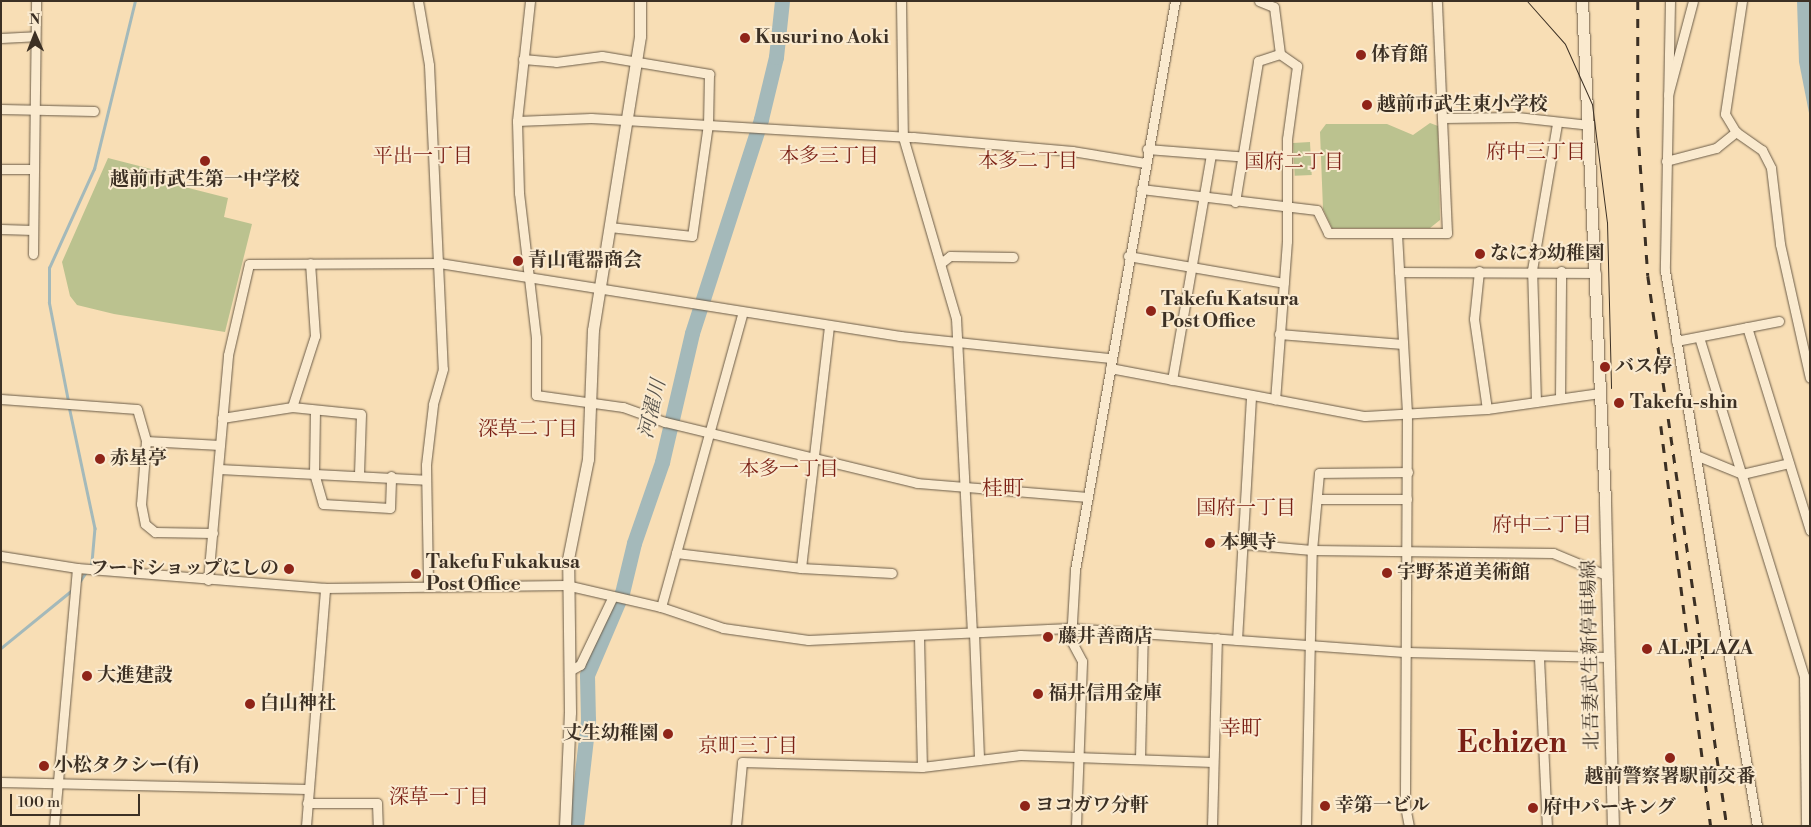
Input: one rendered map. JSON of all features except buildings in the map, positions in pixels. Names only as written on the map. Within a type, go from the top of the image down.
[{"type":"street","points":[[33,254],[36,1]]},
{"type":"street","points":[[418,1],[429,65],[443,369],[433,405],[426,480],[428,585]]},
{"type":"street","points":[[530,1],[517,121],[519,193],[532,279],[536,395],[590,402],[917,483],[964,485],[1086,497]]},
{"type":"street","points":[[565,826],[569,671],[566,585],[588,459],[590,402],[599,291],[636,61],[640,1]]},
{"type":"street","points":[[901,1],[903,137],[953,297],[957,340],[979,760]]},
{"type":"street","points":[[1076,826],[1082,661],[1070,628],[1086,497],[1174,1]]},
{"type":"street","points":[[1259,1],[1274,7],[1280,54],[1296,66],[1287,160],[1288,208],[1275,400]]},
{"type":"street","points":[[1141,189],[1235,202],[1317,210],[1328,233],[1397,234],[1447,232],[1437,1]]},
{"type":"street","name":"北吾妻武生新停車場線","points":[[1582,1],[1596,273],[1613,826]]},
{"type":"street","points":[[1670,1],[1666,161],[1666,271],[1676,341],[1698,456],[1756,826]]},
{"type":"street","points":[[1668,95],[1672,95],[1692,1]]},
{"type":"street","points":[[1742,1],[1725,97],[1724,114],[1736,132],[1762,150],[1771,168],[1780,244],[1810,378]]},
{"type":"street","points":[[1,38],[36,36]]},
{"type":"street","points":[[1235,202],[1258,61],[1280,54]]},
{"type":"street","points":[[523,59],[556,62],[594,56],[636,61],[709,74],[708,124],[692,236],[609,227]]},
{"type":"street","points":[[1,109],[94,111]]},
{"type":"street","points":[[1443,118],[1517,117],[1557,123],[1589,125]]},
{"type":"street","points":[[517,121],[626,121],[708,124],[903,137],[1072,151],[1145,163]]},
{"type":"street","points":[[1536,402],[1532,270],[1557,123]]},
{"type":"street","points":[[1666,161],[1716,148],[1736,132]]},
{"type":"street","points":[[1147,149],[1287,160]]},
{"type":"street","points":[[1172,380],[1211,154]]},
{"type":"street","points":[[1,169],[34,169]]},
{"type":"street","points":[[1,229],[33,230]]},
{"type":"street","points":[[1397,234],[1407,411],[1408,548],[1405,806],[1409,826]]},
{"type":"street","points":[[942,263],[950,256],[1013,257]]},
{"type":"street","points":[[1128,256],[1284,283]]},
{"type":"street","points":[[292,407],[315,336],[310,263]]},
{"type":"street","points":[[208,580],[228,355],[249,264],[439,263],[599,291],[829,326],[1111,358]]},
{"type":"street","points":[[1399,272],[1532,270],[1596,273]]},
{"type":"street","points":[[1480,271],[1474,319],[1486,409]]},
{"type":"street","points":[[1560,398],[1561,271]]},
{"type":"street","points":[[661,607],[743,312]]},
{"type":"street","points":[[1676,341],[1779,320]]},
{"type":"street","points":[[801,568],[829,326]]},
{"type":"street","points":[[1747,327],[1810,530]]},
{"type":"street","points":[[1279,334],[1404,344]]},
{"type":"street","points":[[1699,337],[1804,676],[1808,738],[1806,826]]},
{"type":"street","points":[[1110,368],[1251,396],[1366,416],[1400,416],[1407,411],[1486,409],[1600,393]]},
{"type":"street","points":[[1237,640],[1251,396]]},
{"type":"street","points":[[1,399],[78,408],[136,409],[146,441],[141,504],[145,524],[155,532],[213,533]]},
{"type":"street","points":[[222,418],[292,407],[362,414],[359,473]]},
{"type":"street","points":[[315,410],[314,473],[323,504],[390,508],[391,476]]},
{"type":"street","points":[[146,441],[220,445]]},
{"type":"street","points":[[1698,456],[1742,474],[1789,463]]},
{"type":"street","points":[[219,468],[314,473],[359,473],[426,480]]},
{"type":"street","points":[[1306,826],[1312,550],[1319,473],[1408,472]]},
{"type":"street","points":[[1317,499],[1408,499]]},
{"type":"street","points":[[1244,544],[1312,550],[1408,548],[1553,553],[1606,575]]},
{"type":"street","points":[[676,554],[801,568],[892,573]]},
{"type":"street","points":[[1,556],[77,568],[325,588],[428,585],[566,585],[661,607],[757,634],[832,641],[1070,628],[1143,630],[1311,647],[1539,658],[1607,657]]},
{"type":"street","points":[[54,826],[77,568]]},
{"type":"street","points":[[306,826],[307,789],[325,588]]},
{"type":"street","points":[[569,671],[580,665],[613,596]]},
{"type":"street","points":[[1140,759],[1143,630]]},
{"type":"street","points":[[918,637],[922,767]]},
{"type":"street","points":[[1212,826],[1217,638]]},
{"type":"street","points":[[1539,658],[1546,826]]},
{"type":"street","points":[[736,826],[742,762],[922,767],[979,760],[1079,756],[1213,762]]},
{"type":"street","points":[[1,782],[307,789]]},
{"type":"street","points":[[307,804],[378,803],[378,826]]},
{"type":"green space","points":[[1430,123],[1438,126],[1440,220],[1430,228],[1332,228],[1323,209],[1320,132],[1326,124],[1387,124],[1413,135]]},
{"type":"green space","points":[[1310,142],[1312,175],[1295,176],[1293,143]]},
{"type":"green space","points":[[108,158],[151,169],[149,178],[228,198],[224,217],[252,224],[225,332],[114,314],[77,305],[70,296],[62,262]]},
{"type":"shaded area","points":[[1797,1],[1810,1],[1810,118],[1799,62]]},
{"type":"waterway","points":[[68,401],[49,303],[49,268],[94,169],[135,1]]},
{"type":"waterway","name":"河濯川","points":[[576,826],[588,720],[587,675],[622,593],[634,543],[662,462],[692,333],[761,119],[776,57],[782,1]]},
{"type":"waterway","points":[[69,406],[95,528],[92,564],[78,585]]},
{"type":"waterway","points":[[1,648],[72,590]]},
{"type":"tram line","points":[[1527,1],[1565,44],[1592,104],[1607,222],[1611,388]]},
{"type":"railway","points":[[1638,1],[1638,129],[1648,276],[1727,826]]},
{"type":"railway","points":[[1661,426],[1711,826]]},
{"type":"place","name":"Kusuri no Aoki","points":[[745,38]]},
{"type":"place","name":"体育館","points":[[1361,55]]},
{"type":"place","name":"越前市武生東小学校","points":[[1367,105]]},
{"type":"place","name":"越前市武生第一中学校","points":[[205,161]]},
{"type":"place","name":"なにわ幼稚園","points":[[1480,254]]},
{"type":"place","name":"青山電器商会","points":[[518,261]]},
{"type":"place","name":"Takefu Katsura Post Office","points":[[1151,311]]},
{"type":"place","name":"バス停","points":[[1605,367]]},
{"type":"place","name":"Takefu-shin","points":[[1619,403]]},
{"type":"place","name":"赤星亭","points":[[100,459]]},
{"type":"place","name":"本興寺","points":[[1210,543]]},
{"type":"place","name":"フードショップにしの","points":[[289,569]]},
{"type":"place","name":"宇野茶道美術館","points":[[1387,573]]},
{"type":"place","name":"Takefu Fukakusa Post Office","points":[[416,574]]},
{"type":"place","name":"藤井善商店","points":[[1048,637]]},
{"type":"place","name":"AL.PLAZA","points":[[1647,649]]},
{"type":"place","name":"大進建設","points":[[87,676]]},
{"type":"place","name":"福井信用金庫","points":[[1038,694]]},
{"type":"place","name":"白山神社","points":[[250,704]]},
{"type":"place","name":"丈生幼稚園","points":[[668,734]]},
{"type":"place","name":"越前警察署駅前交番","points":[[1670,758]]},
{"type":"place","name":"小松タクシー(有)","points":[[44,766]]},
{"type":"place","name":"ヨコガワ分軒","points":[[1025,806]]},
{"type":"place","name":"幸第一ビル","points":[[1325,806]]},
{"type":"place","name":"府中パーキング","points":[[1533,808]]},
{"type":"district","name":"府中三丁目","points":[[1536,152]]},
{"type":"district","name":"平出一丁目","points":[[423,156]]},
{"type":"district","name":"本多三丁目","points":[[829,156]]},
{"type":"district","name":"本多二丁目","points":[[1028,161]]},
{"type":"district","name":"国府二丁目","points":[[1294,162]]},
{"type":"district","name":"深草二丁目","points":[[528,429]]},
{"type":"district","name":"本多一丁目","points":[[789,469]]},
{"type":"district","name":"桂町","points":[[1003,489]]},
{"type":"district","name":"国府一丁目","points":[[1246,508]]},
{"type":"district","name":"府中二丁目","points":[[1542,525]]},
{"type":"district","name":"幸町","points":[[1241,729]]},
{"type":"district","name":"Echizen","points":[[1512,744]]},
{"type":"district","name":"京町三丁目","points":[[748,746]]},
{"type":"district","name":"深草一丁目","points":[[439,797]]}]
